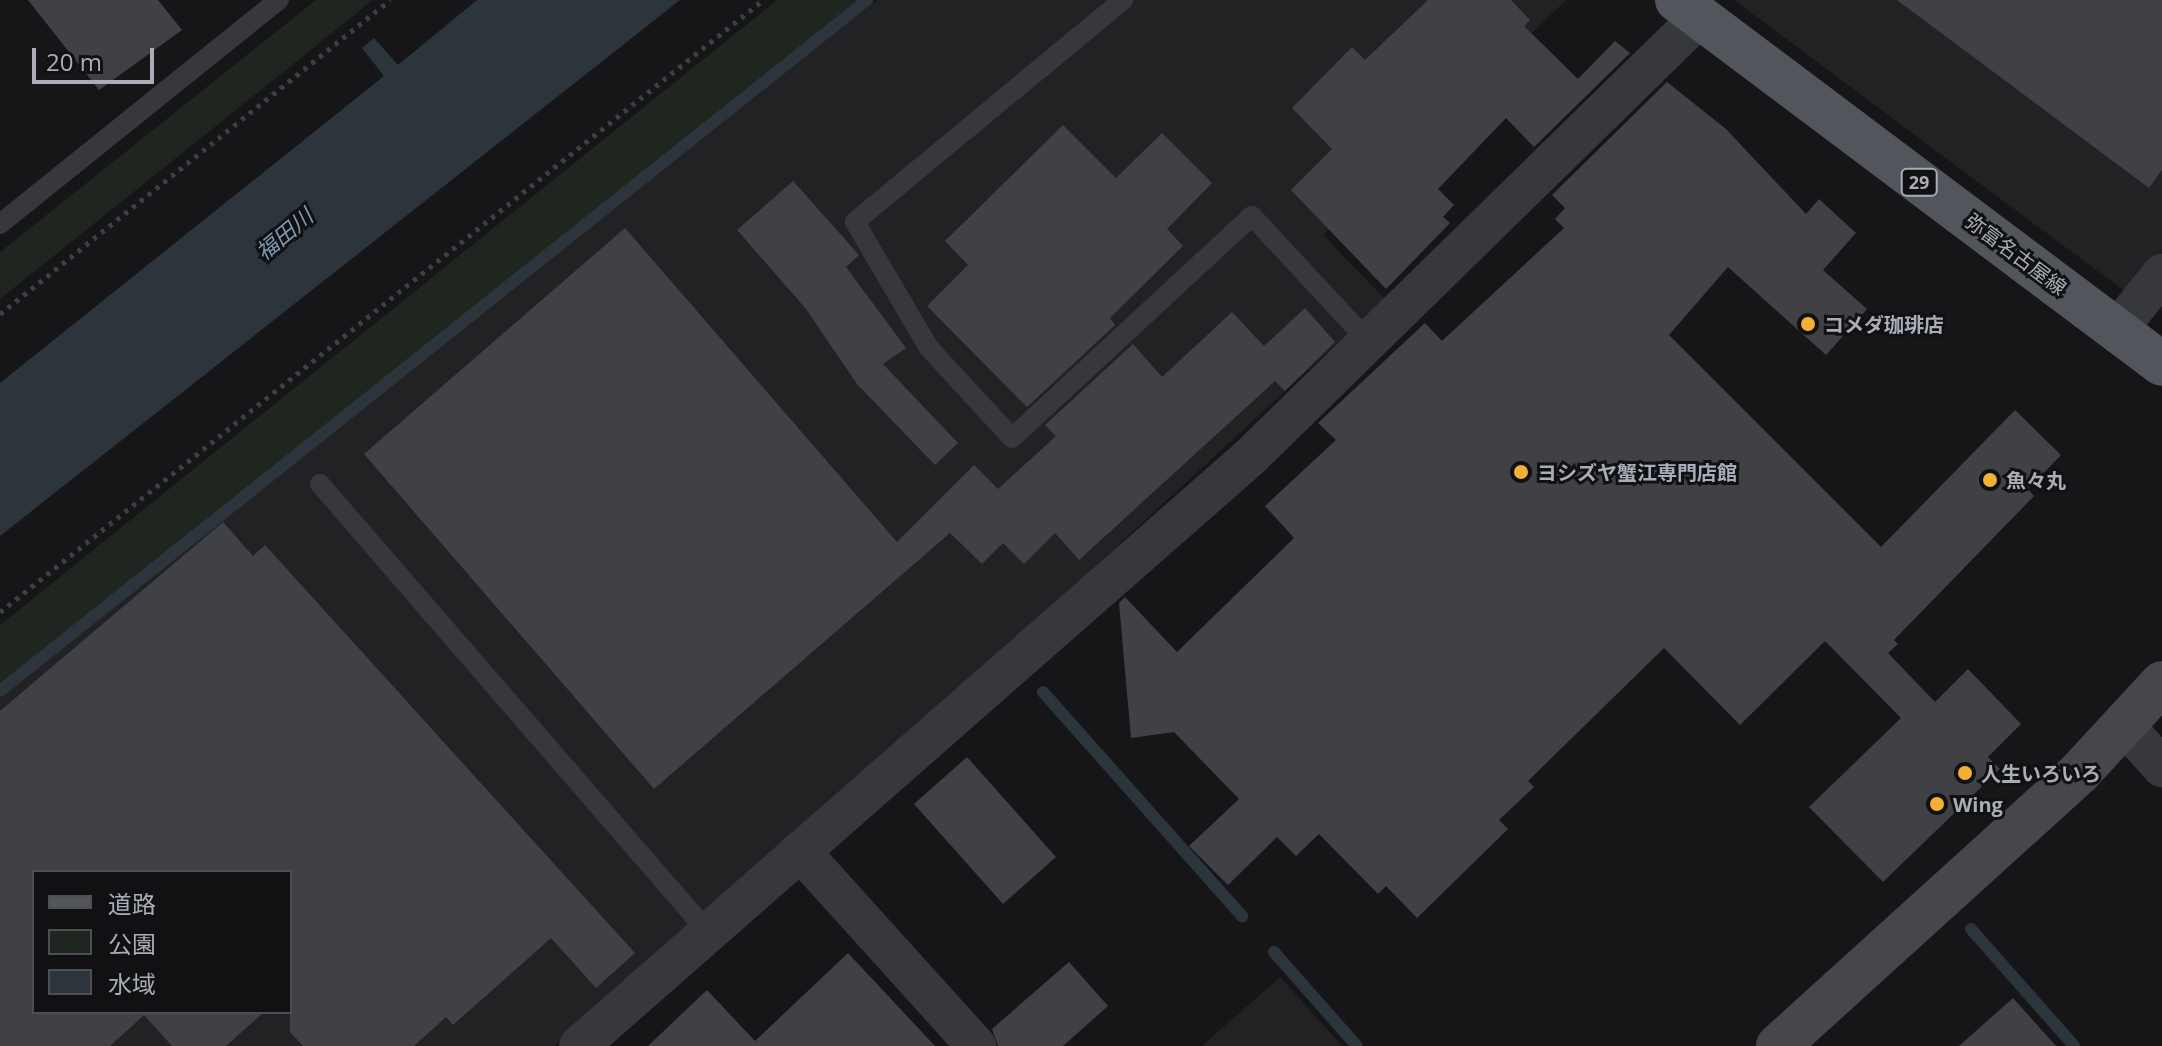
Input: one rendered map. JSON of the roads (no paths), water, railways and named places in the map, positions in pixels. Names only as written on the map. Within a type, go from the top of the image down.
[{"type":"main road","name":"弥富名古屋線","points":[[1688,9],[2162,364]]},
{"type":"street","points":[[579,1046],[1249,458],[1369,342],[1688,9]]},
{"type":"street","points":[[2117,330],[2162,274]]},
{"type":"street","points":[[1778,1046],[2079,773],[2162,683]]},
{"type":"street","points":[[2124,725],[2162,767]]},
{"type":"street","points":[[800,851],[976,1046]]},
{"type":"lane","points":[[0,224],[254,7],[279,0]]},
{"type":"lane","points":[[1123,0],[855,222],[929,348],[1012,438],[1252,216],[1369,342]]},
{"type":"lane","points":[[320,484],[708,932]]},
{"type":"water","name":"福田川","points":[[477,0],[680,0],[0,536],[0,383],[384,76],[362,48],[374,38],[398,65]]},
{"type":"waterway","points":[[0,691],[867,0]]},
{"type":"waterway","points":[[1043,692],[1242,916]]},
{"type":"waterway","points":[[1971,929],[2074,1046]]},
{"type":"waterway","points":[[1274,952],[1357,1046]]},
{"type":"place","name":"コメダ珈琲店","points":[[1808,324]]},
{"type":"place","name":"ヨシズヤ蟹江専門店館","points":[[1521,472]]},
{"type":"place","name":"魚々丸","points":[[1990,480]]},
{"type":"place","name":"人生いろいろ","points":[[1965,773]]},
{"type":"place","name":"Wing","points":[[1937,804]]}]
